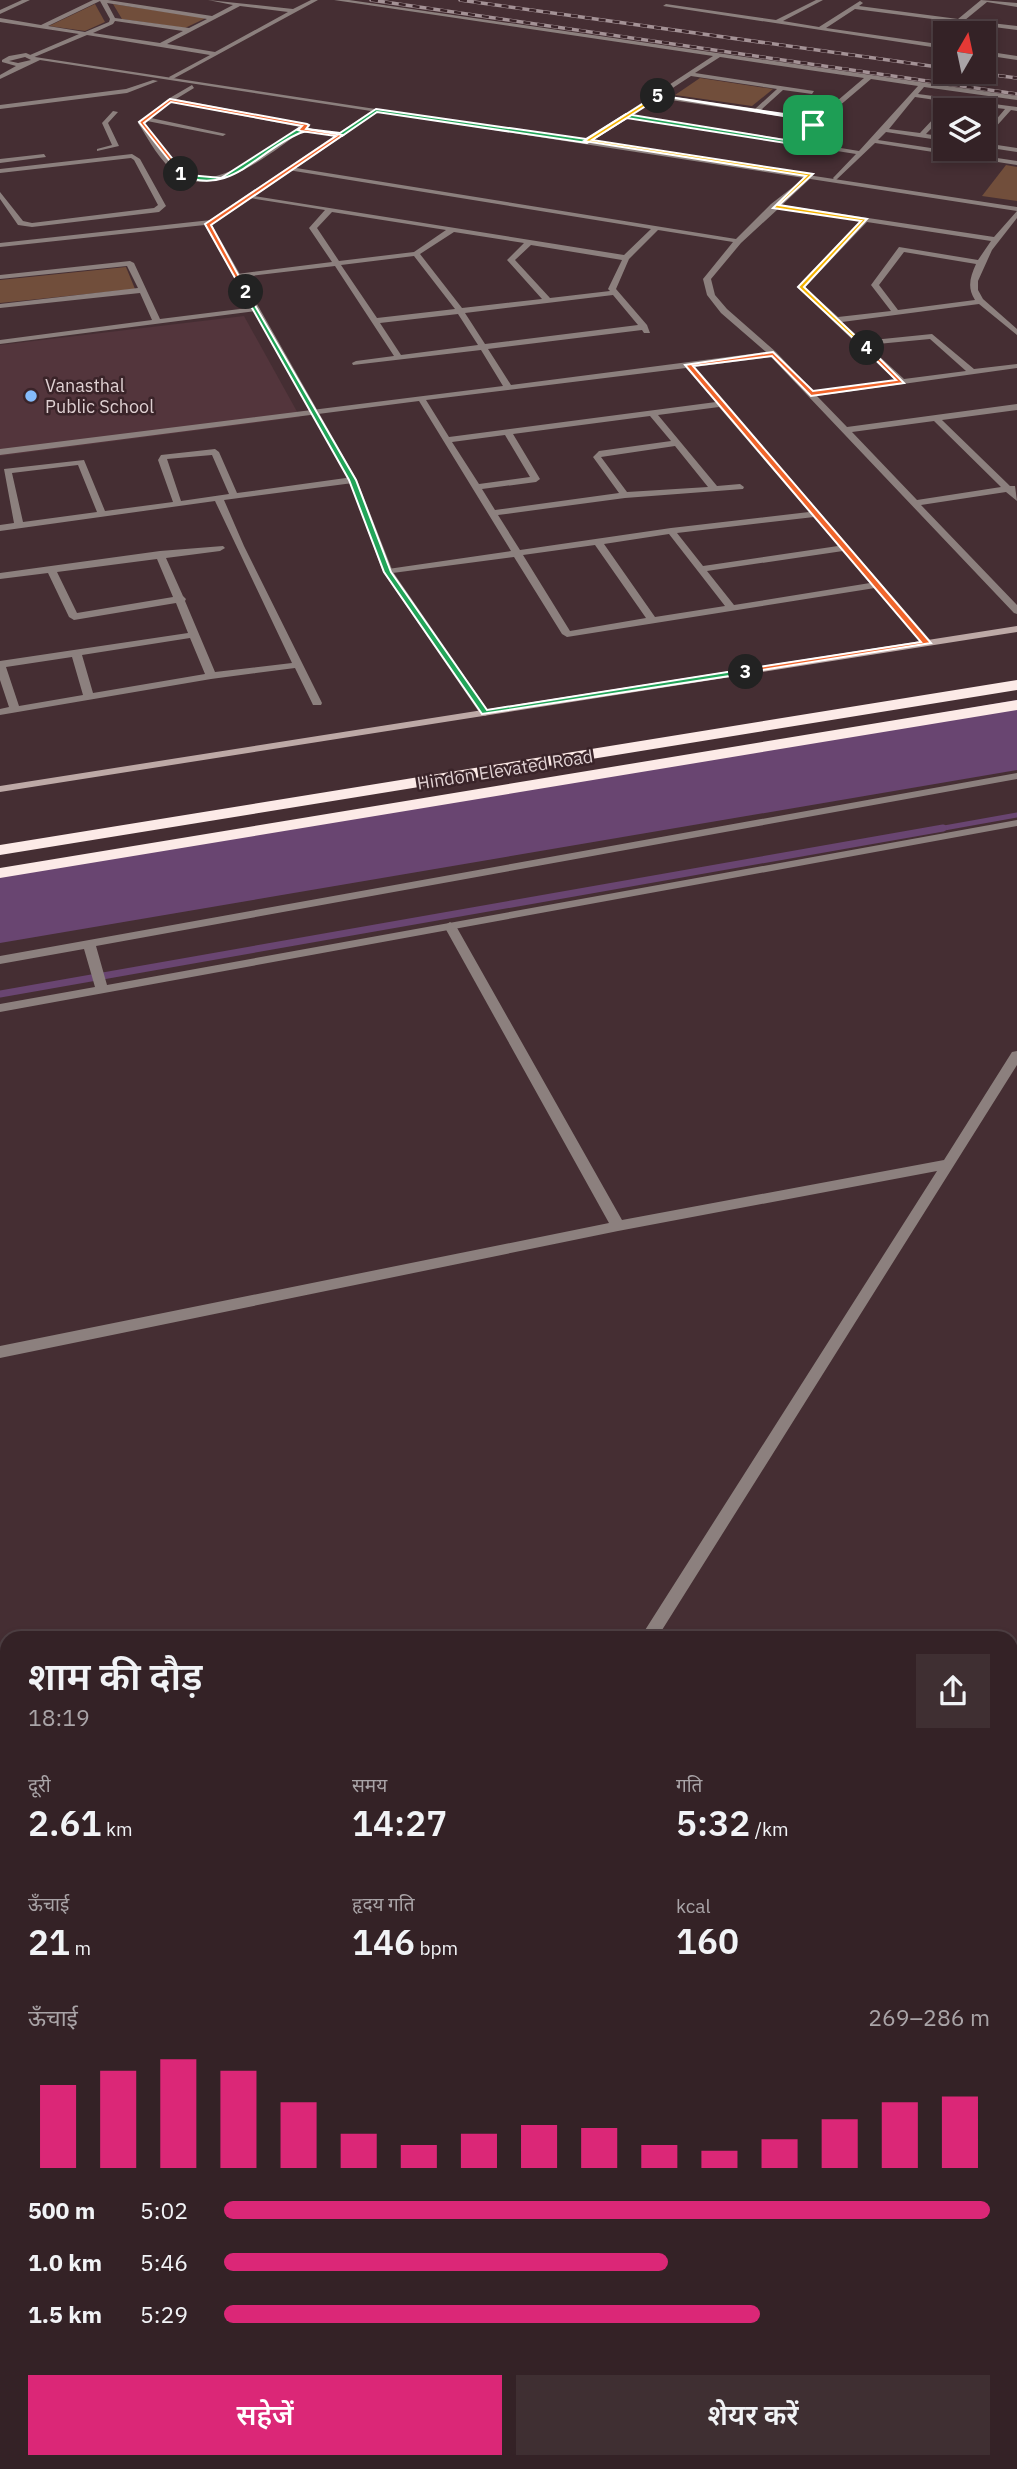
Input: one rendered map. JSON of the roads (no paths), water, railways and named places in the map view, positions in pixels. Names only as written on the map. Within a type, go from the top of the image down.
[{"type":"highway","name":"Hindon Elevated Road","points":[[0,850],[1017,685]]},
{"type":"highway","name":"Hindon Elevated Road","points":[[0,873],[1017,705]]},
{"type":"main road","points":[[0,789],[1017,629]]},
{"type":"street","points":[[0,12],[27,0]]},
{"type":"street","points":[[43,26],[101,0],[213,18]]},
{"type":"street","points":[[101,0],[113,19]]},
{"type":"street","points":[[211,0],[293,11]]},
{"type":"street","points":[[171,78],[315,0]]},
{"type":"street","points":[[337,0],[1017,98]]},
{"type":"street","points":[[680,0],[662,8],[933,45]]},
{"type":"street","points":[[776,23],[820,0]]},
{"type":"street","points":[[820,29],[864,0]]},
{"type":"street","points":[[853,7],[959,21],[985,0],[1017,5]]},
{"type":"street","points":[[161,45],[239,4]]},
{"type":"street","points":[[0,77],[113,19],[189,30]]},
{"type":"street","points":[[0,20],[217,54]]},
{"type":"street","points":[[827,24],[933,39]]},
{"type":"street","points":[[996,25],[1017,28]]},
{"type":"street","points":[[996,47],[1017,50]]},
{"type":"street","points":[[0,51],[31,60],[192,87],[602,149],[638,150]]},
{"type":"street","points":[[587,141],[720,54]]},
{"type":"street","points":[[2,60],[21,55]]},
{"type":"street","points":[[996,55],[1017,58]]},
{"type":"street","points":[[2,60],[31,60],[171,78],[372,113],[587,141],[811,175],[1017,211],[981,263],[973,286],[983,302],[1015,329]]},
{"type":"street","points":[[691,74],[812,92]]},
{"type":"street","points":[[792,143],[870,76]]},
{"type":"street","points":[[0,107],[127,91],[155,81]]},
{"type":"street","points":[[835,179],[884,130],[923,85]]},
{"type":"street","points":[[170,100],[307,125],[222,179],[209,180],[182,175],[141,123],[170,100],[192,87]]},
{"type":"street","points":[[756,111],[782,87]]},
{"type":"street","points":[[914,95],[938,98]]},
{"type":"street","points":[[657,96],[818,120]]},
{"type":"street","points":[[996,119],[1013,108]]},
{"type":"street","points":[[92,150],[116,146],[105,122],[115,112]]},
{"type":"street","points":[[1,243],[211,222],[372,113]]},
{"type":"street","points":[[626,116],[861,153]]},
{"type":"street","points":[[146,119],[223,134]]},
{"type":"street","points":[[922,136],[933,123]]},
{"type":"street","points":[[301,130],[341,135]]},
{"type":"street","points":[[884,130],[933,137]]},
{"type":"street","points":[[1000,160],[1013,149],[1017,140]]},
{"type":"street","points":[[873,141],[1017,163]]},
{"type":"street","points":[[0,161],[52,155]]},
{"type":"street","points":[[0,171],[132,156],[162,206],[156,210],[32,225],[22,223],[0,194]]},
{"type":"street","points":[[290,169],[738,241]]},
{"type":"street","points":[[811,175],[738,241],[707,279],[707,285],[724,311],[773,354],[1017,611]]},
{"type":"street","points":[[250,196],[626,258]]},
{"type":"street","points":[[775,206],[996,239]]},
{"type":"street","points":[[330,209],[313,228],[399,358]]},
{"type":"street","points":[[865,220],[801,285],[901,382]]},
{"type":"street","points":[[211,222],[208,224],[353,480],[387,572],[485,713]]},
{"type":"street","points":[[356,363],[482,345],[646,329],[614,293],[613,284],[626,258],[656,228]]},
{"type":"street","points":[[237,276],[416,254],[453,229]]},
{"type":"street","points":[[530,242],[511,260],[548,301]]},
{"type":"street","points":[[896,312],[875,285],[902,249],[981,263]]},
{"type":"street","points":[[416,254],[460,311],[509,388]]},
{"type":"street","points":[[0,277],[130,263],[157,322]]},
{"type":"street","points":[[0,306],[143,290]]},
{"type":"street","points":[[375,321],[614,293]]},
{"type":"street","points":[[836,320],[983,302]]},
{"type":"street","points":[[0,342],[256,309]]},
{"type":"street","points":[[862,343],[932,336],[972,372]]},
{"type":"street","points":[[0,452],[314,410],[422,400],[773,354]]},
{"type":"street","points":[[688,365],[927,643]]},
{"type":"street","points":[[811,394],[1017,366]]},
{"type":"street","points":[[422,400],[567,634],[875,585]]},
{"type":"street","points":[[447,440],[722,404]]},
{"type":"street","points":[[846,430],[1017,407]]},
{"type":"street","points":[[652,413],[714,488]]},
{"type":"street","points":[[936,418],[1012,488],[1017,498]]},
{"type":"street","points":[[476,487],[536,479],[509,432]]},
{"type":"street","points":[[625,495],[597,457],[599,454],[676,443]]},
{"type":"street","points":[[178,504],[162,460],[164,457],[215,452],[234,496]]},
{"type":"street","points":[[19,525],[7,471],[81,462],[102,514]]},
{"type":"street","points":[[0,528],[353,480]]},
{"type":"street","points":[[492,513],[625,495],[740,487]]},
{"type":"street","points":[[914,503],[1012,488]]},
{"type":"street","points":[[218,498],[317,703]]},
{"type":"street","points":[[387,572],[671,531],[816,514]]},
{"type":"street","points":[[671,531],[730,606]]},
{"type":"street","points":[[598,542],[652,620]]},
{"type":"street","points":[[0,576],[220,548]]},
{"type":"street","points":[[701,569],[843,548]]},
{"type":"street","points":[[160,554],[181,598],[192,635],[211,676]]},
{"type":"street","points":[[52,570],[74,617],[181,598]]},
{"type":"street","points":[[15,709],[1,664],[192,635]]},
{"type":"street","points":[[76,653],[89,697]]},
{"type":"street","points":[[0,712],[297,664]]},
{"type":"street","points":[[0,960],[91,951],[1017,776]]},
{"type":"street","points":[[0,1008],[100,984],[450,926],[1017,823]]},
{"type":"street","points":[[450,926],[618,1226]]},
{"type":"street","points":[[91,951],[100,984]]},
{"type":"street","points":[[652,1631],[1017,1055]]},
{"type":"street","points":[[0,1352],[618,1226],[948,1164]]},
{"type":"waterway","points":[[933,830],[1017,815]]},
{"type":"waterway","points":[[0,994],[943,828]]},
{"type":"railway","points":[[371,0],[1017,94]]},
{"type":"railway","points":[[460,0],[933,66]]},
{"type":"railway","points":[[996,75],[1017,78]]},
{"type":"place","name":"Vanasthal Public School","points":[[31,396]]}]
